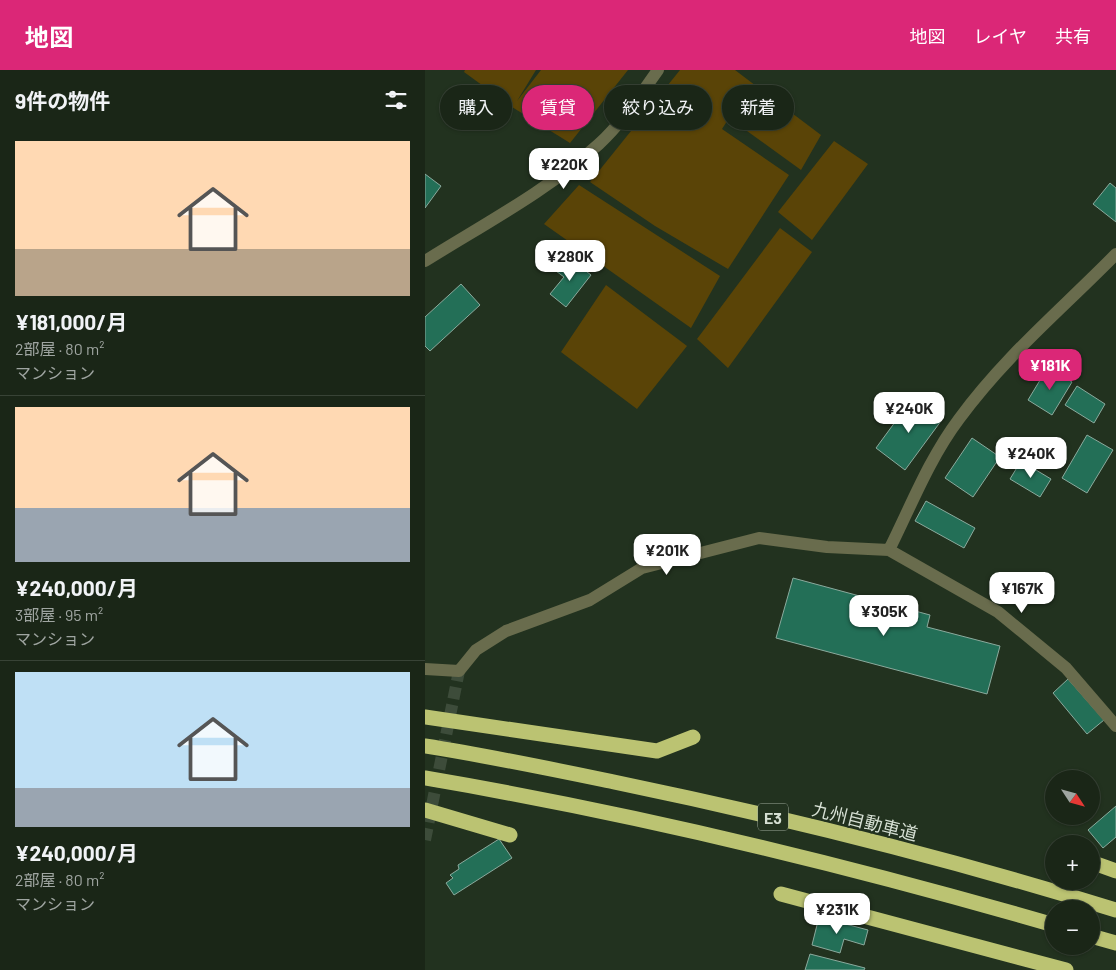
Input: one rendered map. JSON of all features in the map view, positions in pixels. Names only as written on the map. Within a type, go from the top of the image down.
[{"type":"highway","points":[[425,717],[657,751],[693,737]]},
{"type":"highway","name":"九州自動車道","points":[[425,746],[475,754],[740,808],[980,870],[1116,910]]},
{"type":"highway","name":"E3","points":[[425,778],[683,829],[872,875],[1045,923]]},
{"type":"highway","points":[[425,810],[510,835]]},
{"type":"highway","points":[[1100,865],[1116,871]]},
{"type":"highway","points":[[781,894],[1066,970]]},
{"type":"highway","points":[[1100,939],[1116,943]]},
{"type":"street","points":[[425,260],[551,183],[600,143],[631,107],[658,70]]},
{"type":"street","points":[[889,550],[936,453],[958,420],[1006,360],[1116,254]]},
{"type":"street","points":[[425,669],[459,671],[476,650],[507,631],[590,600],[641,568],[759,538],[827,547],[889,550],[998,612],[1066,668],[1116,726]]},
{"type":"shaded area","points":[[465,70],[536,70],[527,85],[522,85],[522,93],[517,101],[522,95],[522,113],[512,107],[512,85],[482,85],[464,72]]},
{"type":"shaded area","points":[[541,70],[628,70],[616,85],[604,85],[604,100],[594,113],[594,85],[529,85]]},
{"type":"shaded area","points":[[680,70],[735,70],[755,85],[722,85],[722,130],[789,175],[728,269],[655,226],[590,182],[632,130],[712,130],[712,85],[668,85]]},
{"type":"shaded area","points":[[794,115],[821,135],[801,170],[746,130],[794,130]]},
{"type":"shaded area","points":[[549,130],[580,130],[570,143]]},
{"type":"shaded area","points":[[834,141],[868,164],[812,240],[778,212]]},
{"type":"shaded area","points":[[579,185],[720,276],[691,328],[544,224]]},
{"type":"shaded area","points":[[780,228],[812,252],[728,368],[697,339]]},
{"type":"shaded area","points":[[606,285],[687,346],[637,409],[561,352]]},
{"type":"building","points":[[425,174],[441,186],[425,208]]},
{"type":"building","points":[[1110,183],[1116,188],[1116,222],[1093,204]]},
{"type":"building","points":[[568,257],[591,275],[566,307],[550,294],[564,277],[556,271]]},
{"type":"building","points":[[461,284],[480,305],[430,351],[425,346],[425,317]]},
{"type":"building","points":[[1048,367],[1072,382],[1052,415],[1028,400]]},
{"type":"building","points":[[1077,386],[1105,404],[1094,423],[1065,405]]},
{"type":"building","points":[[912,399],[941,421],[905,470],[876,448]]},
{"type":"building","points":[[1087,435],[1113,450],[1087,493],[1062,478]]},
{"type":"building","points":[[972,438],[1000,457],[973,497],[945,478]]},
{"type":"building","points":[[1021,461],[1051,479],[1040,497],[1010,479]]},
{"type":"building","points":[[926,501],[975,528],[964,548],[915,521]]},
{"type":"building","points":[[793,578],[930,615],[927,627],[1000,646],[987,694],[776,638]]},
{"type":"building","points":[[1068,679],[1104,720],[1087,734],[1053,693]]},
{"type":"building","points":[[1116,806],[1116,837],[1103,848],[1100,844],[1100,835],[1092,835],[1088,830],[1094,825],[1100,825],[1100,820]]},
{"type":"building","points":[[499,839],[512,858],[454,895],[446,883],[453,878],[450,875],[459,869],[458,865]]},
{"type":"building","points":[[819,917],[868,930],[864,945],[844,939],[840,953],[812,945]]},
{"type":"building","points":[[810,954],[865,968],[864,970],[805,970]]},
{"type":"tunnel","points":[[425,840],[459,671]]}]
